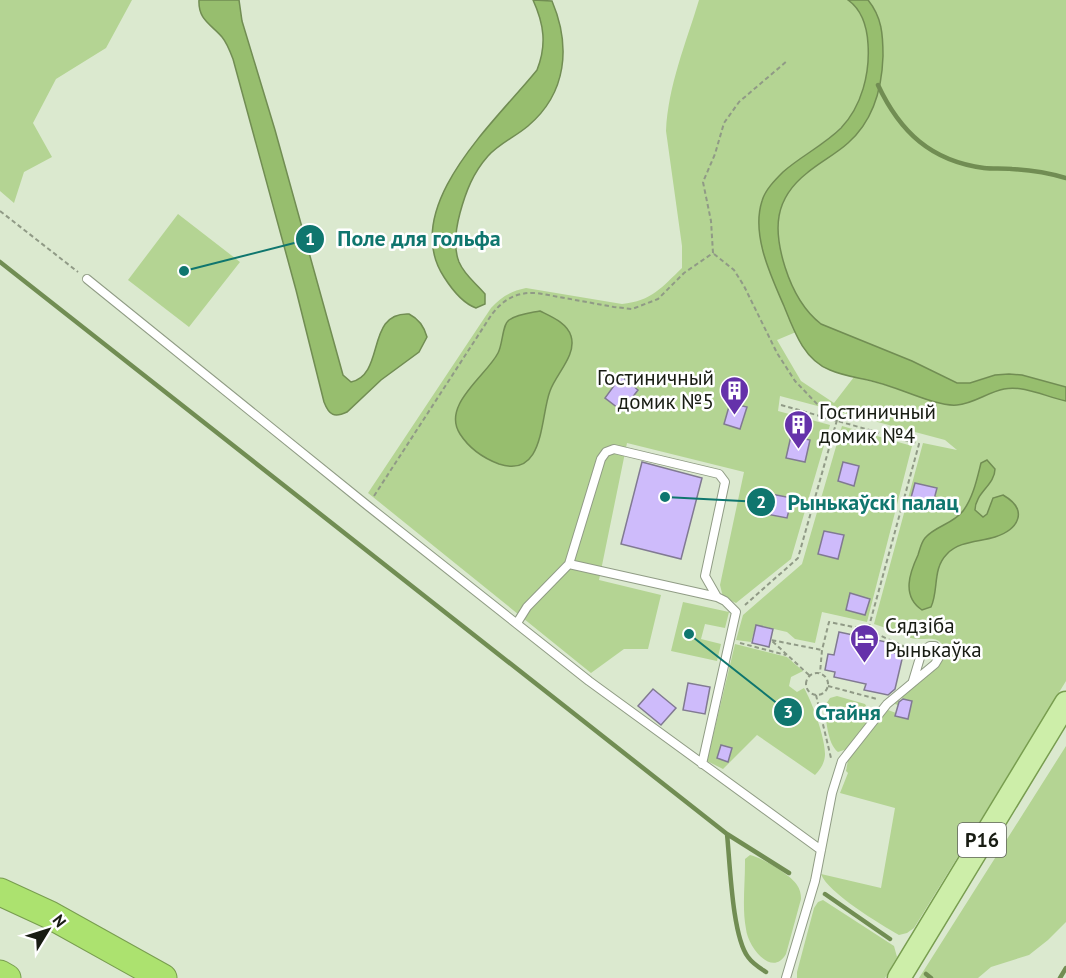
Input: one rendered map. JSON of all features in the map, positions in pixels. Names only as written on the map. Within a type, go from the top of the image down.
[{"type":"highway","points":[[0,892],[50,915],[163,978]]},
{"type":"highway","points":[[0,974],[7,978]]},
{"type":"main road","name":"Р16","points":[[899,978],[1066,703]]},
{"type":"lane","points":[[87,279],[589,681],[820,850]]},
{"type":"lane","points":[[517,623],[527,607],[569,564],[601,459],[606,452],[614,449],[719,474],[722,477],[725,482],[705,576],[717,597]]},
{"type":"lane","points":[[569,564],[717,597],[725,601],[736,612],[702,764]]},
{"type":"lane","points":[[786,978],[814,881],[831,793],[843,761],[887,704],[935,664],[941,654],[934,646],[925,648],[920,655],[913,681]]},
{"type":"path","points":[[787,61],[739,102],[724,123],[715,154],[703,182],[711,221],[713,253],[734,270],[777,353],[795,381],[819,406],[837,420]]},
{"type":"path","points":[[0,211],[87,279]]},
{"type":"path","points":[[368,506],[492,314],[507,299],[525,292],[632,309],[658,299],[684,273],[713,253]]},
{"type":"path","points":[[781,405],[919,444],[868,630]]},
{"type":"path","points":[[736,612],[798,558],[837,420]]},
{"type":"path","points":[[820,673],[822,650],[829,622],[868,630],[920,655]]},
{"type":"path","points":[[731,640],[789,656]]},
{"type":"path","points":[[809,675],[771,640],[822,650]]},
{"type":"path","points":[[815,672],[826,678],[828,686],[823,693],[816,695],[806,687],[809,675],[815,672]]},
{"type":"path","points":[[828,686],[887,704]]},
{"type":"path","points":[[816,695],[831,758]]},
{"type":"shaded area","points":[[0,0],[132,0],[106,48],[56,79],[33,123],[52,157],[24,172],[14,203],[0,191]]},
{"type":"shaded area","points":[[199,0],[239,0],[242,21],[275,130],[343,375],[351,382],[362,377],[369,368],[386,323],[395,316],[409,314],[423,326],[426,333],[427,337],[419,352],[381,380],[342,414],[332,414],[324,402],[233,59],[224,39],[203,17]]},
{"type":"shaded area","points":[[533,0],[552,1],[562,35],[562,68],[551,99],[541,113],[528,126],[488,156],[474,176],[465,197],[457,225],[456,250],[464,271],[485,294],[485,304],[476,308],[462,299],[444,277],[433,250],[434,222],[443,194],[458,166],[537,70],[542,52],[543,35]]},
{"type":"shaded area","points":[[699,0],[848,0],[857,9],[865,25],[868,66],[863,89],[854,110],[840,128],[783,173],[768,190],[762,202],[760,234],[764,251],[775,286],[796,332],[777,340],[801,381],[834,403],[854,377],[935,401],[966,403],[1012,387],[1066,401],[1066,681],[914,928],[899,935],[844,899],[833,890],[821,874],[881,888],[895,808],[840,793],[848,773],[846,771],[848,760],[888,710],[896,713],[896,716],[908,719],[912,701],[900,698],[898,705],[892,703],[938,664],[945,654],[937,640],[911,638],[874,624],[923,443],[957,450],[945,440],[780,396],[778,411],[830,425],[791,559],[736,603],[723,597],[720,585],[744,472],[627,443],[599,580],[661,595],[648,649],[624,649],[591,673],[368,493],[491,308],[503,298],[526,288],[622,304],[641,300],[656,292],[682,268],[682,246],[666,131],[667,114],[683,48]]},
{"type":"shaded area","points":[[848,0],[868,0],[876,13],[883,41],[881,80],[870,114],[857,134],[796,183],[782,204],[778,227],[779,240],[785,267],[795,291],[804,306],[821,324],[912,361],[957,383],[970,383],[995,375],[1022,375],[1066,387],[1066,401],[1012,388],[963,404],[939,403],[888,385],[830,370],[813,359],[801,344],[764,255],[759,214],[763,197],[774,182],[790,166],[841,128],[859,99],[868,66],[867,38],[860,14]]},
{"type":"shaded area","points":[[868,0],[1066,0],[1066,387],[1022,375],[1009,374],[995,375],[970,383],[957,383],[912,361],[821,324],[804,306],[795,291],[781,253],[779,240],[778,227],[782,204],[796,183],[857,134],[870,114],[881,80],[883,56],[880,27]]},
{"type":"shaded area","points":[[178,214],[240,262],[189,327],[128,280]]},
{"type":"shaded area","points":[[540,311],[566,327],[571,336],[571,350],[550,391],[542,429],[533,454],[525,463],[514,466],[499,464],[487,459],[468,444],[460,434],[456,423],[456,412],[468,391],[498,353],[507,322],[516,316]]},
{"type":"shaded area","points":[[842,426],[912,446],[867,622],[822,612],[815,643],[795,639],[787,632],[756,625],[751,642],[736,640],[743,615],[802,564]]},
{"type":"shaded area","points":[[987,460],[995,469],[994,475],[978,499],[975,510],[983,517],[987,514],[993,498],[1003,495],[1016,507],[1018,519],[1003,534],[963,544],[947,554],[939,566],[931,607],[922,610],[911,598],[909,584],[922,544],[929,534],[963,511],[972,494],[981,463]]},
{"type":"shaded area","points":[[683,602],[729,612],[725,628],[705,624],[701,639],[721,644],[717,661],[671,651]]},
{"type":"shaded area","points":[[735,644],[787,657],[803,671],[791,677],[789,686],[797,692],[804,688],[820,729],[825,757],[815,775],[757,735],[723,769],[707,761]]},
{"type":"shaded area","points":[[837,696],[865,704],[870,719],[847,749],[838,752],[830,737],[824,707],[830,698]]},
{"type":"shaded area","points":[[1066,746],[1066,922],[1029,955],[991,967],[978,978],[919,978]]},
{"type":"shaded area","points":[[750,855],[782,872],[794,881],[800,892],[801,899],[786,954],[780,961],[774,963],[756,951],[746,929],[745,859]]},
{"type":"shaded area","points":[[823,900],[894,946],[897,957],[885,978],[797,978],[814,908],[818,902]]},
{"type":"building","points":[[621,376],[638,390],[622,411],[605,398]]},
{"type":"building","name":"Гостиничный домик №5","points":[[730,403],[747,407],[740,429],[724,424]]},
{"type":"building","name":"Гостиничный домик №4","points":[[791,436],[810,440],[805,462],[786,458]]},
{"type":"building","points":[[642,462],[702,478],[681,559],[621,544]]},
{"type":"building","points":[[843,462],[859,466],[854,486],[838,481]]},
{"type":"building","points":[[915,483],[937,488],[931,511],[909,505]]},
{"type":"building","points":[[771,494],[792,498],[787,518],[766,514]]},
{"type":"building","points":[[824,531],[844,535],[838,559],[818,554]]},
{"type":"building","points":[[850,593],[870,599],[865,615],[846,610]]},
{"type":"building","points":[[756,625],[773,629],[769,647],[752,643]]},
{"type":"building","name":"Сядзіба Рынькаўка","points":[[839,632],[891,643],[890,652],[903,655],[895,689],[888,695],[864,690],[866,684],[834,677],[835,672],[825,670],[828,654],[834,655]]},
{"type":"building","points":[[688,683],[710,687],[705,714],[683,710]]},
{"type":"building","points":[[653,689],[676,708],[661,725],[638,706]]},
{"type":"building","points":[[903,699],[912,701],[908,719],[895,716],[899,702]]},
{"type":"building","points":[[721,745],[732,748],[728,762],[717,758]]},
{"type":"waterway","points":[[878,85],[896,117],[907,130],[919,142],[948,159],[984,168],[1026,170],[1066,178]]},
{"type":"waterway","points":[[0,262],[727,834],[789,873]]},
{"type":"waterway","points":[[727,834],[738,933],[748,957],[766,972]]},
{"type":"waterway","points":[[825,894],[890,939]]},
{"type":"waterway","points":[[1060,978],[1066,968]]},
{"type":"waterway","points":[[926,974],[931,978]]},
{"type":"place","name":"Поле для гольфа","points":[[184,271]]},
{"type":"place","name":"Гостиничный домик №5","points":[[735,416]]},
{"type":"place","name":"Гостиничный домик №4","points":[[798,450]]},
{"type":"place","name":"Рынькаўскi палац","points":[[665,497]]},
{"type":"place","name":"Стайня","points":[[689,634]]},
{"type":"place","name":"Сядзіба Рынькаўка","points":[[864,664]]}]
